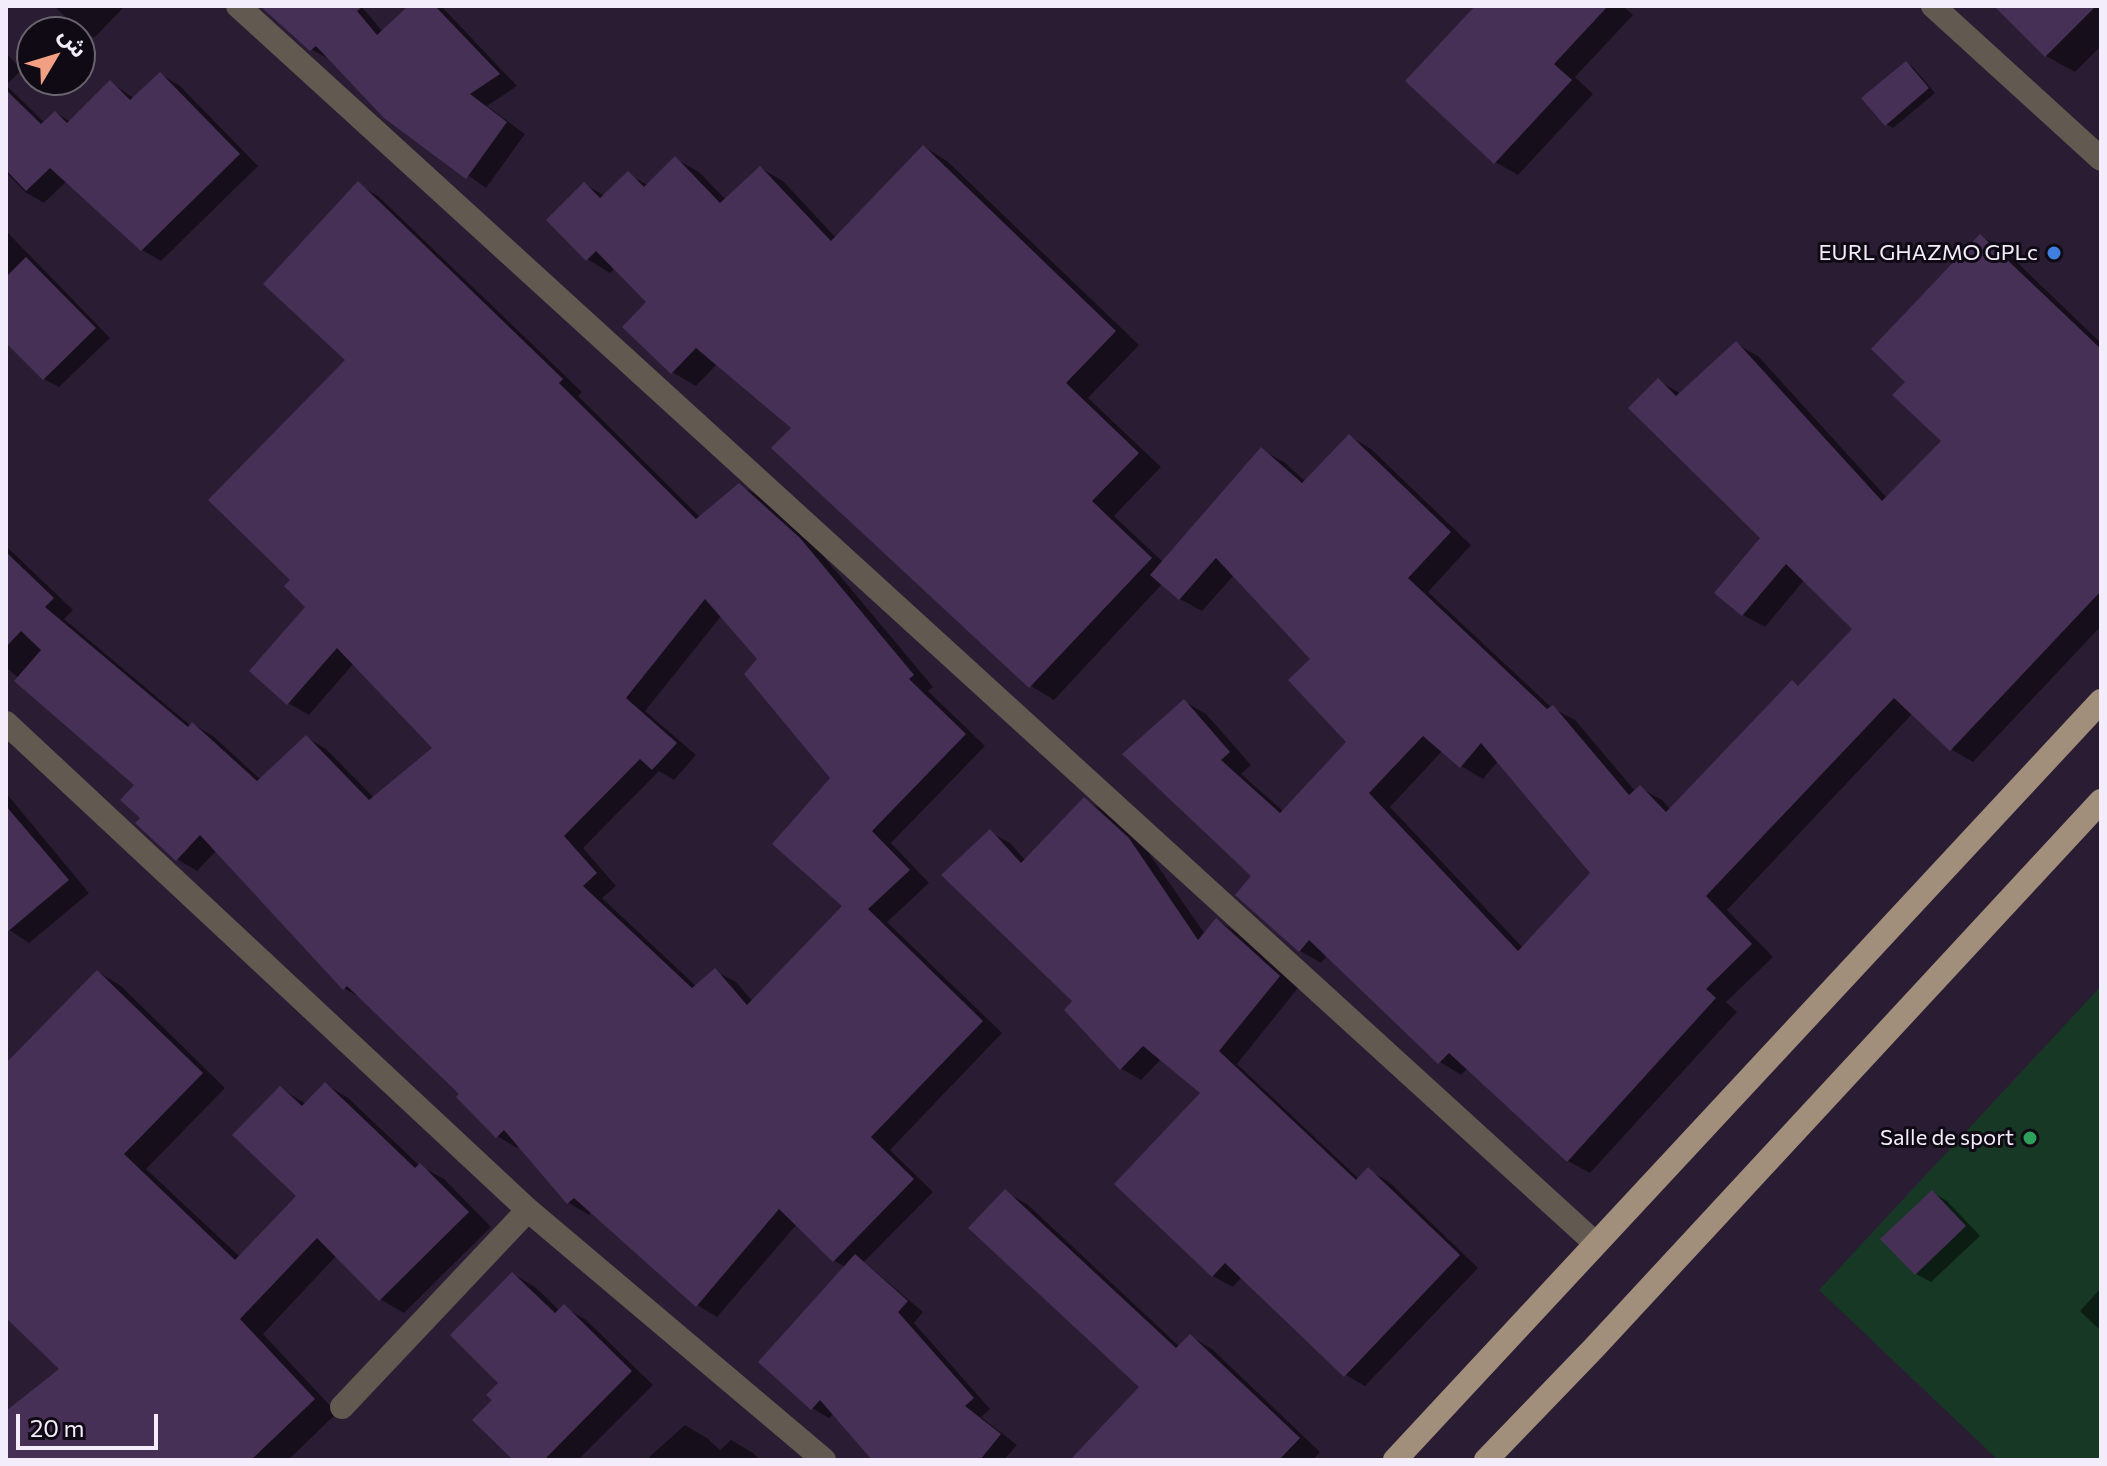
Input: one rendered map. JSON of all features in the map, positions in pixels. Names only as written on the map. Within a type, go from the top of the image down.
[{"type":"main road","points":[[1395,1460],[2101,701]]},
{"type":"main road","points":[[1486,1460],[1594,1348],[2101,801]]},
{"type":"street","points":[[238,6],[1595,1243]]},
{"type":"street","points":[[1933,6],[2101,159]]},
{"type":"street","points":[[6,723],[528,1210],[824,1460]]},
{"type":"street","points":[[342,1407],[528,1210]]},
{"type":"green space","name":"Salle de sport","points":[[2101,986],[2101,1460],[1998,1460],[1819,1290]]},
{"type":"building","points":[[260,6],[363,6],[357,11],[377,35],[408,6],[435,6],[500,74],[470,94],[507,122],[466,179],[384,118],[316,46],[310,51]]},
{"type":"building","points":[[1475,6],[1608,6],[1554,64],[1572,80],[1494,164],[1405,81]]},
{"type":"building","points":[[1994,6],[2096,6],[2045,57]]},
{"type":"building","points":[[1906,61],[1929,88],[1885,126],[1861,98]]},
{"type":"building","points":[[160,72],[240,154],[141,251],[50,168],[26,191],[6,170],[6,90],[41,124],[55,111],[67,123],[110,80],[130,100]]},
{"type":"building","points":[[923,145],[1116,331],[1066,383],[1139,453],[1092,501],[1152,558],[1029,688],[771,448],[791,428],[696,348],[671,374],[622,327],[646,302],[596,251],[586,261],[546,220],[584,182],[600,198],[628,171],[644,187],[675,156],[720,203],[760,166],[831,241]]},
{"type":"building","points":[[358,181],[563,379],[559,383],[696,519],[739,483],[800,538],[914,675],[909,679],[966,734],[872,831],[910,870],[868,909],[983,1021],[871,1137],[914,1179],[833,1262],[779,1209],[696,1307],[574,1198],[567,1204],[504,1130],[496,1138],[456,1097],[459,1094],[347,986],[343,990],[200,835],[176,861],[135,823],[140,818],[120,800],[134,785],[14,681],[41,650],[21,631],[6,647],[6,552],[54,598],[45,607],[188,727],[192,722],[257,781],[306,735],[369,800],[432,748],[337,648],[287,705],[249,671],[305,607],[284,586],[290,580],[208,500],[345,360],[263,284]],"holes":[[[705,599],[757,659],[744,674],[830,778],[772,844],[842,906],[747,1005],[715,968],[692,988],[583,886],[597,873],[564,836],[640,759],[652,770],[677,743],[626,698]]]},
{"type":"building","points":[[1980,234],[2101,349],[2101,591],[1950,751],[1894,698],[1706,896],[1752,944],[1706,989],[1716,998],[1567,1162],[1449,1053],[1438,1064],[1309,940],[1299,952],[1235,895],[1251,876],[1122,754],[1184,699],[1230,752],[1221,760],[1280,813],[1346,742],[1288,680],[1310,659],[1216,558],[1179,600],[1150,575],[1261,447],[1302,483],[1349,434],[1451,532],[1408,578],[1547,709],[1553,705],[1629,795],[1640,785],[1666,812],[1792,680],[1798,686],[1852,629],[1786,564],[1742,616],[1714,593],[1760,538],[1628,408],[1658,378],[1676,396],[1736,341],[1882,501],[1941,441],[1892,395],[1905,382],[1871,349]],"holes":[[[1423,736],[1460,768],[1481,743],[1590,873],[1518,951],[1369,793]]]},
{"type":"building","points":[[26,257],[96,328],[43,380],[6,343],[6,277]]},
{"type":"building","points":[[1084,797],[1129,838],[1198,940],[1216,918],[1280,976],[1219,1051],[1356,1180],[1368,1167],[1460,1255],[1344,1377],[1225,1263],[1212,1277],[1114,1184],[1200,1093],[1143,1046],[1120,1070],[1064,1010],[1072,1001],[941,875],[990,829],[1021,863]]},
{"type":"building","points":[[6,806],[69,880],[6,933]]},
{"type":"building","points":[[97,970],[203,1073],[124,1154],[235,1260],[296,1196],[232,1135],[280,1086],[302,1106],[325,1082],[415,1168],[420,1163],[469,1212],[379,1301],[317,1238],[240,1319],[315,1399],[251,1460],[6,1460],[6,1411],[59,1369],[6,1318],[6,1063]]},
{"type":"building","points":[[1005,1189],[1176,1348],[1190,1334],[1300,1438],[1279,1460],[1070,1460],[1139,1387],[968,1228]]},
{"type":"building","points":[[1932,1190],[1966,1226],[1915,1275],[1880,1239]]},
{"type":"building","points":[[855,1254],[908,1301],[898,1312],[974,1398],[965,1406],[1001,1434],[980,1460],[872,1460],[820,1400],[811,1410],[758,1362]]},
{"type":"building","points":[[512,1272],[555,1313],[564,1304],[632,1371],[544,1460],[513,1460],[472,1420],[492,1400],[486,1395],[498,1383],[450,1335]]},
{"type":"place","name":"EURL GHAZMO GPLc","points":[[2054,253]]},
{"type":"place","name":"Salle de sport","points":[[2030,1138]]}]
